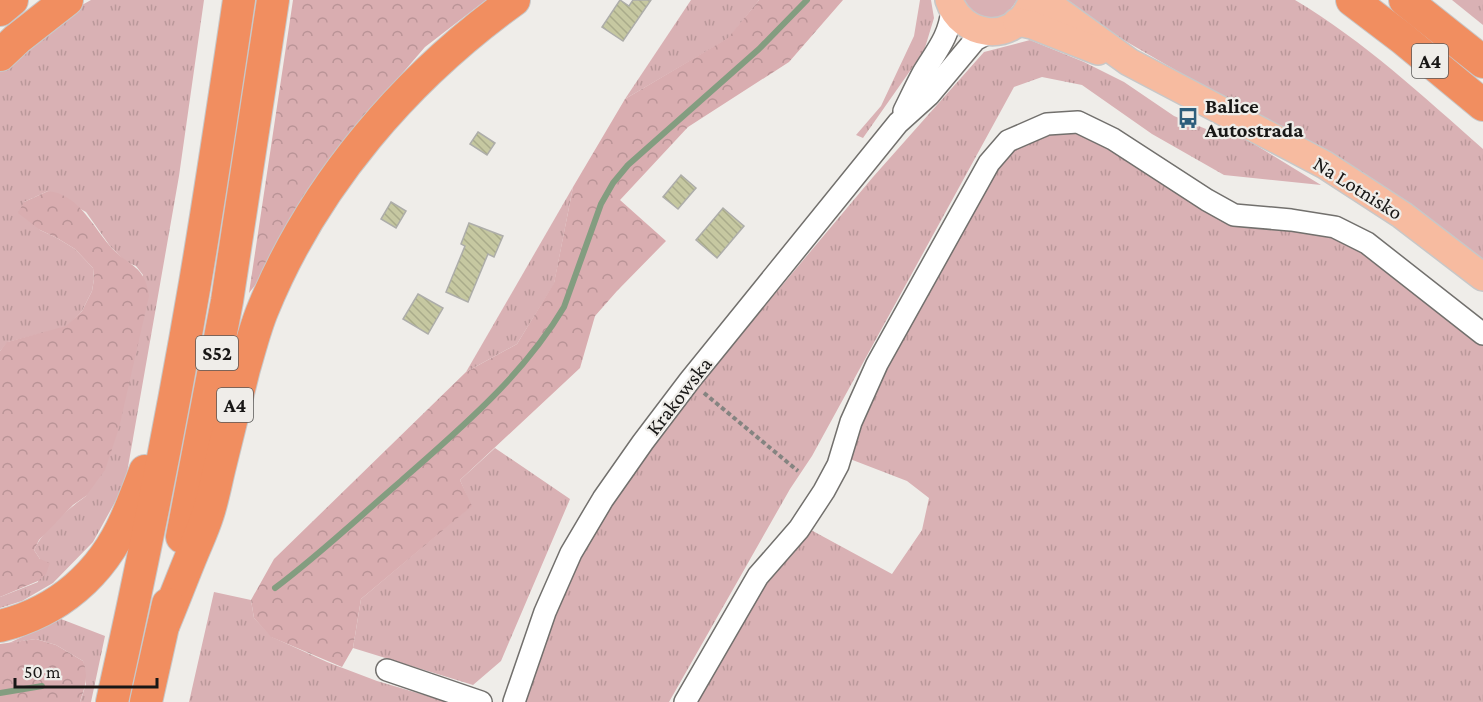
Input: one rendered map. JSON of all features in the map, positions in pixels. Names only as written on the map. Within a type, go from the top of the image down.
[{"type":"highway","points":[[0,10],[12,0]]},
{"type":"highway","points":[[0,55],[67,0]]},
{"type":"highway","name":"S52","points":[[173,404],[195,284],[239,0]]},
{"type":"highway","name":"S52","points":[[164,624],[227,300],[273,0]]},
{"type":"highway","name":"A4","points":[[146,702],[164,624],[208,514],[232,412],[263,309],[302,231],[348,161],[379,122],[448,53],[514,0]]},
{"type":"highway","name":"A4","points":[[1342,0],[1364,9],[1483,105]]},
{"type":"highway","name":"A4","points":[[1405,0],[1483,62]]},
{"type":"highway","points":[[0,626],[33,616],[55,604],[73,591],[99,564],[126,521],[173,404]]},
{"type":"highway","points":[[112,702],[173,404]]},
{"type":"main road","points":[[951,5],[960,19],[969,26],[990,32],[1005,30],[1017,22],[1027,12],[1032,0]]},
{"type":"main road","name":"Na Lotnisko","points":[[1043,0],[1129,62]]},
{"type":"main road","name":"Na Lotnisko","points":[[1017,22],[1032,25],[1129,62],[1325,165],[1402,214],[1483,276]]},
{"type":"street","name":"Krakowska","points":[[898,123],[950,26],[951,5]]},
{"type":"street","name":"Krakowska","points":[[514,702],[545,612],[571,553],[603,499],[643,442],[690,380],[898,123],[929,95],[975,40],[990,32]]},
{"type":"street","points":[[685,702],[758,576],[799,529],[824,491],[838,465],[851,422],[876,363],[989,164],[1008,141],[1047,124],[1078,122],[1113,139],[1207,200],[1234,214],[1335,227],[1367,243],[1483,334]]},
{"type":"street","points":[[387,670],[481,702]]},
{"type":"path","points":[[690,380],[798,471]]},
{"type":"green space","points":[[91,0],[204,0],[179,176],[125,484],[93,542],[53,583],[22,601],[0,608],[0,597],[38,582],[40,559],[34,550],[38,542],[57,520],[86,496],[143,275],[136,266],[126,262],[110,246],[86,212],[48,191],[24,202],[40,230],[75,249],[93,268],[94,279],[92,291],[82,311],[66,327],[8,342],[0,351],[0,70]]},
{"type":"green space","points":[[293,0],[486,0],[425,47],[362,120],[299,206],[259,280],[249,293]]},
{"type":"green space","points":[[691,0],[759,0],[729,38],[625,99]]},
{"type":"green space","points":[[759,0],[843,0],[789,62],[688,127],[620,200],[666,241],[595,316],[580,368],[460,480],[472,506],[361,599],[353,648],[342,667],[271,637],[254,618],[251,600],[274,559],[466,372],[517,344],[554,283],[573,187],[625,99],[728,38]]},
{"type":"green space","points":[[920,0],[931,0],[934,18],[924,51],[863,138],[856,135],[881,106],[914,36]]},
{"type":"green space","points":[[961,0],[1017,0],[1004,15],[989,18],[975,16]]},
{"type":"green space","points":[[1062,0],[1295,0],[1369,51],[1483,149],[1483,262],[1287,135],[1127,42]]},
{"type":"green space","points":[[1452,0],[1483,0],[1483,25]]},
{"type":"green space","points":[[1030,40],[1084,62],[1124,82],[1174,116],[1206,129],[1241,136],[1321,185],[1224,175],[1152,134],[1082,85],[1042,77],[1014,87],[812,456],[790,489],[669,702],[523,702],[577,561],[627,477],[679,408],[873,177],[984,52]]},
{"type":"green space","points":[[1084,130],[1150,176],[1226,220],[1336,235],[1370,254],[1483,345],[1483,702],[692,702],[719,654],[770,578],[811,530],[892,574],[922,530],[929,498],[907,481],[850,459],[868,397],[922,291],[1009,150],[1043,135]]},
{"type":"green space","points":[[573,187],[554,284],[517,344],[466,372]]},
{"type":"green space","points":[[48,191],[68,198],[84,212],[110,246],[140,272],[149,296],[119,428],[105,470],[86,496],[73,505],[39,540],[34,550],[40,559],[50,563],[46,574],[38,581],[0,597],[0,351],[7,342],[66,326],[82,311],[92,291],[94,279],[93,268],[75,249],[40,230],[18,213],[24,202]]},
{"type":"green space","points":[[495,448],[570,499],[501,661],[473,685],[353,648],[361,599],[471,506],[460,480]]},
{"type":"green space","points":[[214,592],[251,600],[254,618],[272,637],[327,662],[377,681],[448,702],[189,702]]},
{"type":"green space","points":[[61,619],[105,636],[91,702],[80,702],[86,684],[83,661],[56,645],[36,639],[9,643]]},
{"type":"green space","points":[[36,639],[56,645],[83,661],[86,677],[80,702],[0,702],[0,644]]},
{"type":"building","points":[[620,0],[629,6],[633,0],[651,0],[623,41],[602,27]]},
{"type":"building","points":[[478,132],[495,143],[487,155],[470,144]]},
{"type":"building","points":[[681,175],[696,188],[678,209],[663,197]]},
{"type":"building","points":[[391,202],[406,211],[396,228],[381,219]]},
{"type":"building","points":[[723,208],[744,226],[717,258],[696,240]]},
{"type":"building","points":[[469,223],[503,236],[494,257],[488,254],[468,302],[446,292],[465,246],[461,244]]},
{"type":"building","points":[[418,294],[443,308],[428,334],[403,319]]},
{"type":"waterway","points":[[275,588],[446,442],[510,379],[530,356],[564,307],[601,204],[613,183],[628,165],[759,49],[807,0]]},
{"type":"waterway","points":[[0,693],[42,686]]},
{"type":"place","name":"Balice Autostrada","points":[[1188,118]]}]
